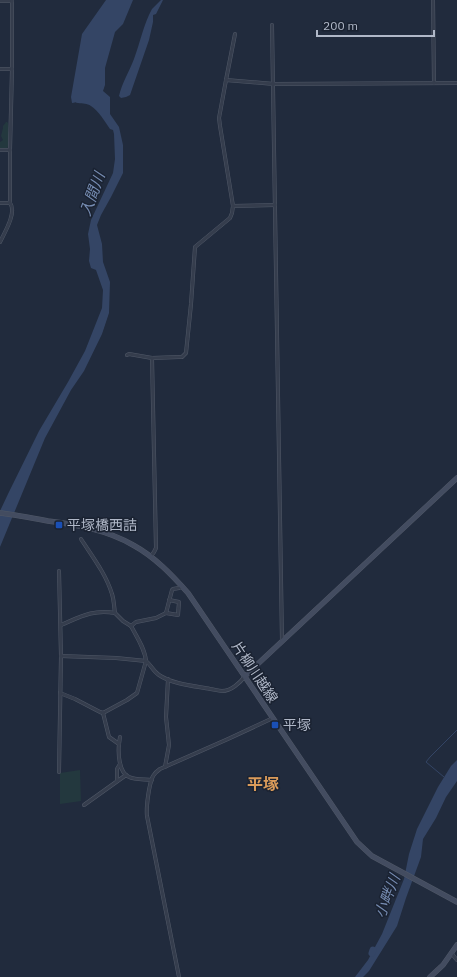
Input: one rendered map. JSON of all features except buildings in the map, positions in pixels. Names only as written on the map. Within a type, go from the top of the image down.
[{"type":"main road","points":[[245,676],[457,478]]},
{"type":"main road","name":"片柳川越線","points":[[0,513],[80,526],[107,533],[132,544],[162,566],[188,593],[357,842],[372,856],[457,902]]},
{"type":"main road","points":[[430,977],[443,965],[457,945]]},
{"type":"street","points":[[433,0],[434,83]]},
{"type":"street","points":[[0,1],[12,1],[10,203],[13,209],[0,242]]},
{"type":"street","points":[[272,25],[282,641]]},
{"type":"street","points":[[127,355],[129,354],[152,358],[179,358],[186,353],[195,247],[230,218],[232,213],[219,118],[236,34]]},
{"type":"street","points":[[0,68],[12,69]]},
{"type":"street","points":[[226,80],[274,84],[457,83]]},
{"type":"street","points":[[0,150],[10,150]]},
{"type":"street","points":[[0,203],[10,203]]},
{"type":"street","points":[[232,206],[276,205]]},
{"type":"street","points":[[150,556],[156,548],[152,358]]},
{"type":"street","points":[[81,539],[98,565],[110,588],[115,613],[131,626],[144,652],[146,661],[155,672],[160,676],[184,684],[222,691],[232,688],[242,681],[245,676]]},
{"type":"street","points":[[58,571],[61,625],[58,772]]},
{"type":"street","points":[[166,613],[166,608],[173,588],[179,588],[182,586]]},
{"type":"street","points":[[131,626],[136,622],[156,618],[166,613],[178,615],[179,602],[169,600]]},
{"type":"street","points":[[61,625],[92,613],[115,613]]},
{"type":"street","points":[[61,656],[116,658],[146,661]]},
{"type":"street","points":[[60,693],[103,713],[137,693],[146,661]]},
{"type":"street","points":[[164,767],[169,745],[166,717],[168,679]]},
{"type":"street","points":[[103,713],[109,737],[119,744]]},
{"type":"street","points":[[179,977],[146,810],[154,774],[164,767],[273,718]]},
{"type":"street","points":[[120,737],[120,764],[126,775],[129,777],[152,780]]},
{"type":"street","points":[[117,781],[117,769],[120,764]]},
{"type":"street","points":[[84,805],[126,775]]},
{"type":"street","points":[[452,954],[457,960]]},
{"type":"green space","points":[[6,122],[8,123],[9,144],[7,149],[0,149],[0,142],[3,140],[1,136],[3,126]]},
{"type":"green space","points":[[80,770],[81,801],[60,804],[60,773]]},
{"type":"water","points":[[106,0],[133,0],[123,24],[115,32],[105,68],[105,85],[103,91],[110,97],[110,114],[119,127],[123,145],[123,173],[97,225],[102,244],[103,262],[110,282],[109,313],[102,334],[84,371],[71,390],[45,438],[0,547],[0,511],[39,431],[85,351],[102,308],[103,290],[96,270],[91,268],[89,261],[90,249],[88,234],[91,220],[113,173],[115,159],[114,134],[113,130],[110,129],[94,108],[86,104],[75,102],[72,103],[71,97],[82,34]]},
{"type":"water","points":[[161,0],[163,0],[156,14],[153,15],[149,40],[130,95],[121,98],[119,96],[120,91],[134,59],[147,20],[152,9]]},
{"type":"water","points":[[457,760],[457,781],[446,797],[436,818],[423,839],[421,857],[397,926],[369,971],[363,977],[355,977],[368,960],[382,934],[404,879],[409,854],[417,829],[438,787],[451,766]]},
{"type":"waterway","points":[[444,777],[426,762],[457,730]]},
{"type":"place","name":"平塚橋西詰","points":[[59,525]]},
{"type":"place","name":"平塚","points":[[275,725]]},
{"type":"district","name":"平塚","points":[[263,784]]},
{"type":"water label","name":"入間川","points":[[92,194]]},
{"type":"water label","name":"小畔川","points":[[387,896]]}]
